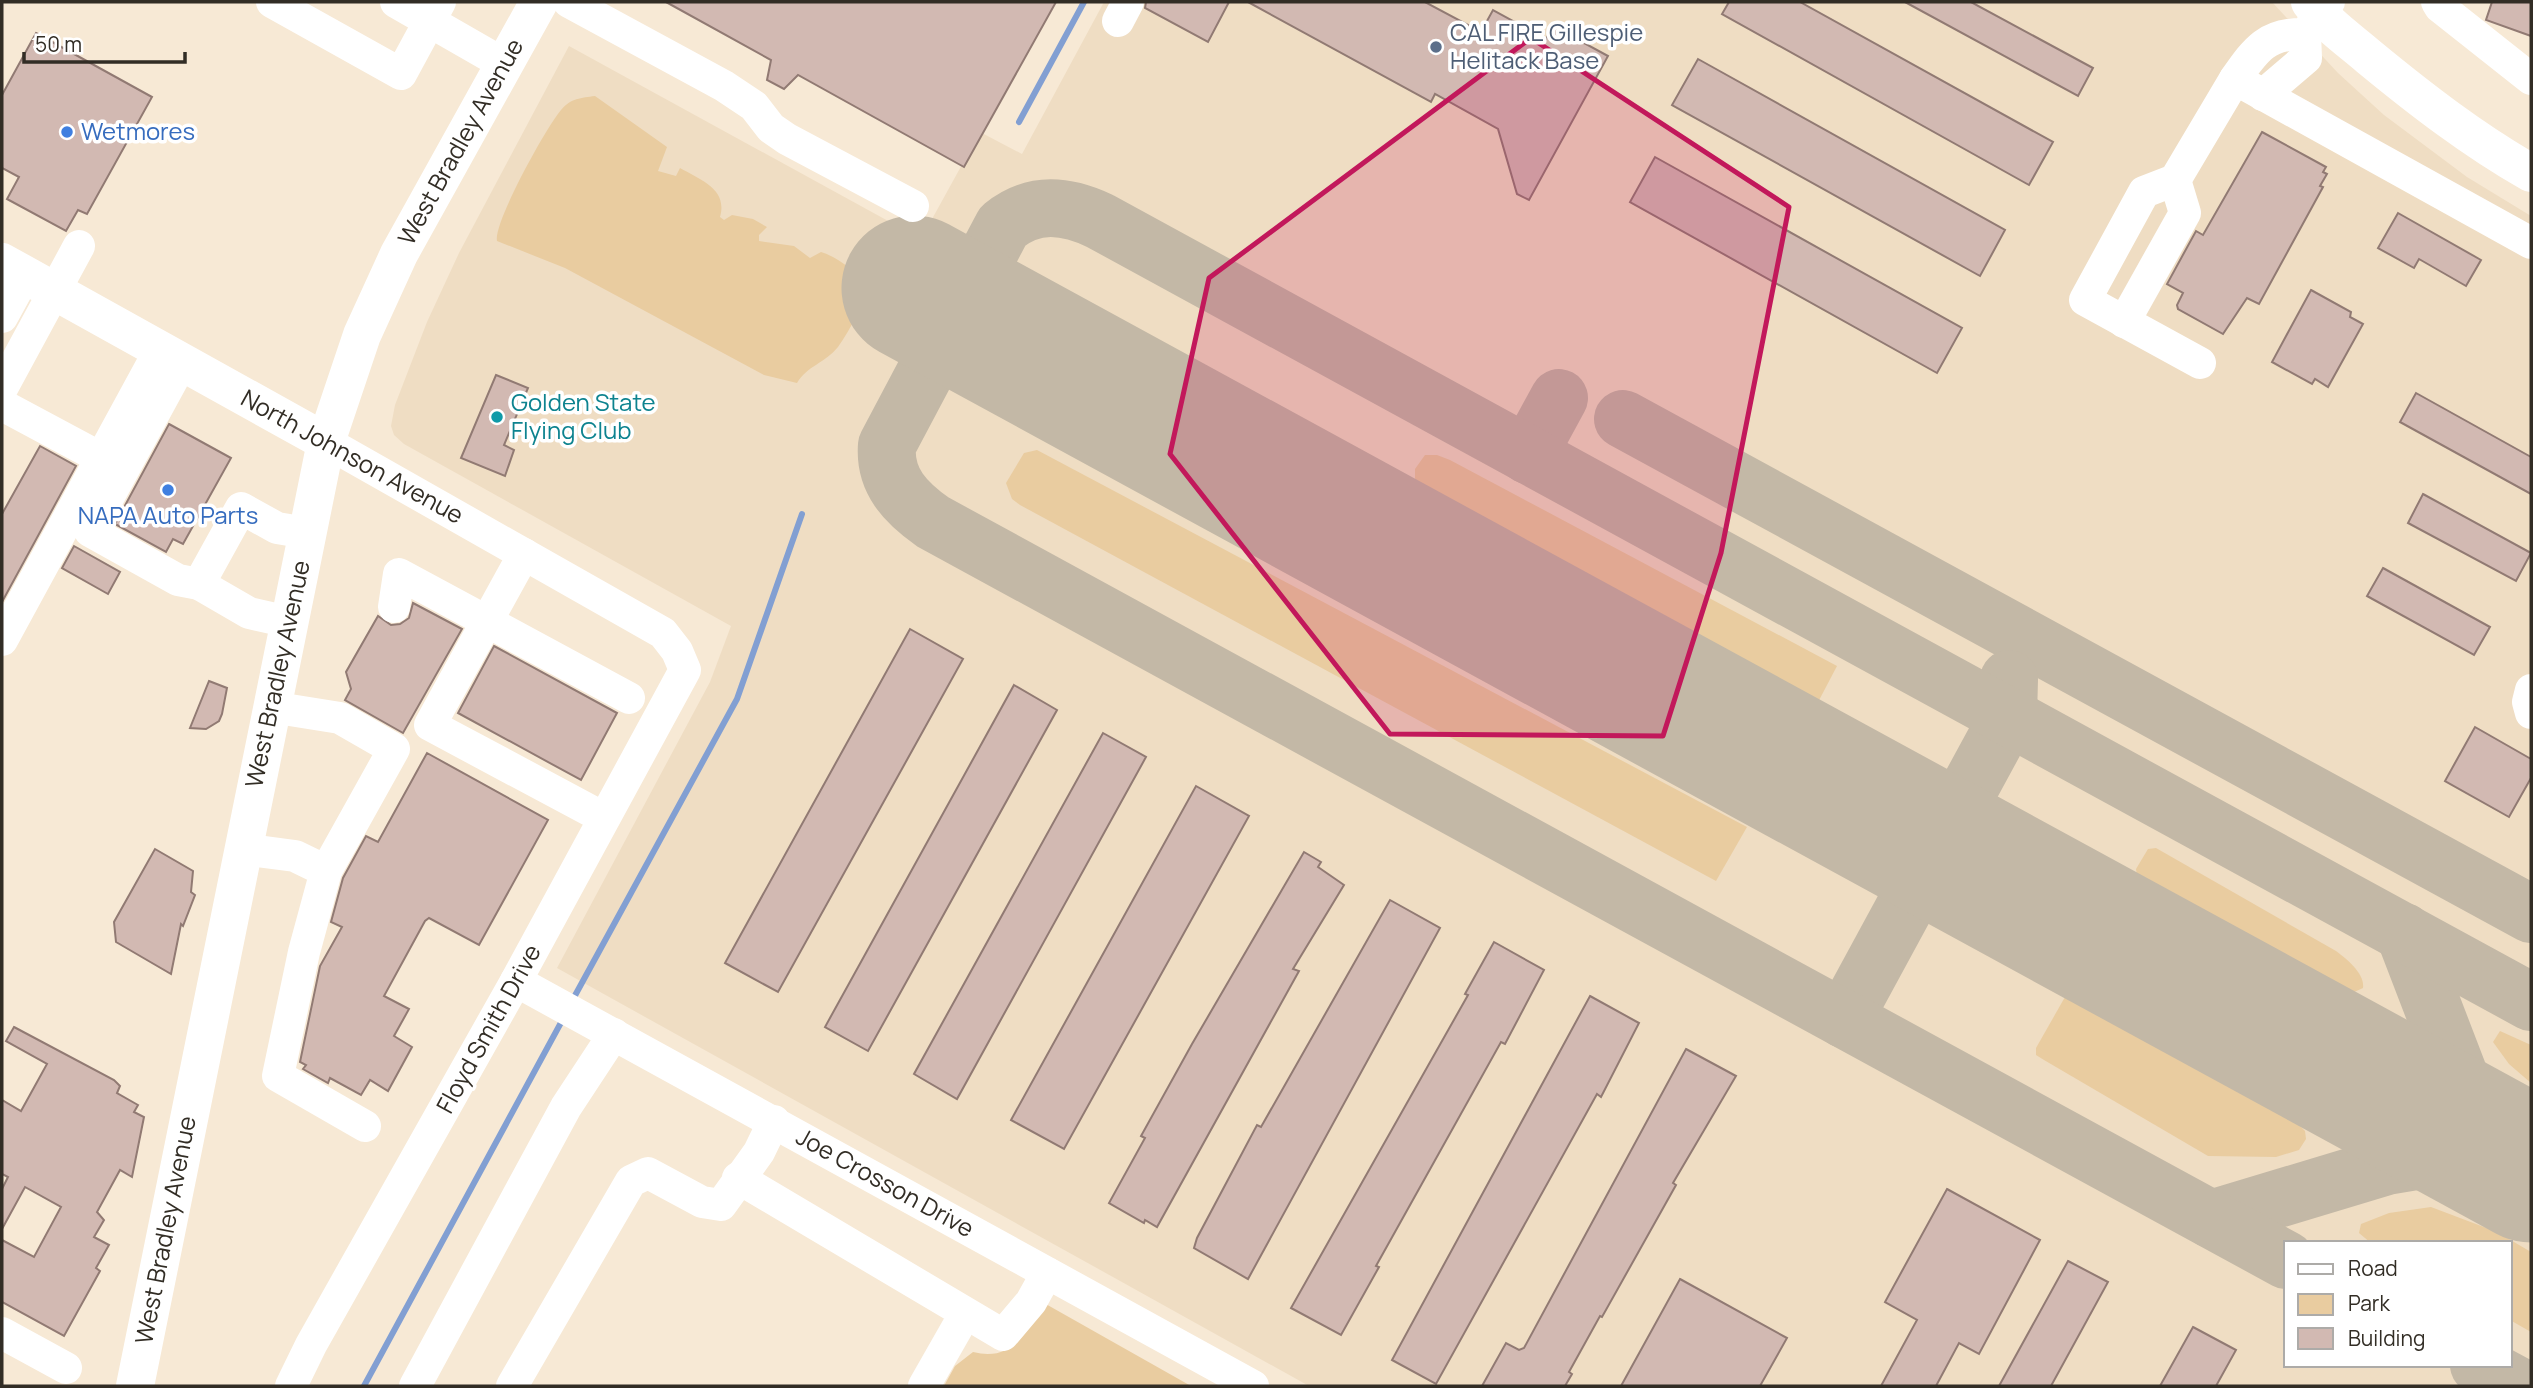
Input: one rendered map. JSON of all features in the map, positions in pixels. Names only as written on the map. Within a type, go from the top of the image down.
[{"type":"main road","name":"West Bradley Avenue","points":[[135,1386],[326,442],[362,335],[399,254],[539,2]]},
{"type":"main road","points":[[2316,13],[2396,79],[2490,150],[2531,173]]},
{"type":"main road","name":"North Johnson Avenue","points":[[27,276],[326,442]]},
{"type":"street","points":[[272,2],[401,74],[435,11]]},
{"type":"street","points":[[396,2],[435,11],[504,64]]},
{"type":"street","points":[[569,2],[724,86],[754,106],[771,128],[787,139],[913,206]]},
{"type":"street","points":[[2437,2],[2531,79]]},
{"type":"street","points":[[2200,363],[2085,300],[2144,192],[2175,180],[2252,54],[2316,13]]},
{"type":"street","points":[[2263,95],[2306,58],[2316,13]]},
{"type":"street","points":[[2235,79],[2531,243]]},
{"type":"street","points":[[2124,321],[2185,213],[2175,180]]},
{"type":"street","points":[[2,317],[27,276],[79,246]]},
{"type":"street","points":[[2,388],[27,276]]},
{"type":"street","points":[[2,639],[101,458],[171,356]]},
{"type":"street","points":[[171,356],[90,531],[178,580],[199,583],[249,613],[289,622]]},
{"type":"street","points":[[2,405],[101,458]]},
{"type":"street","name":"North Johnson Avenue","points":[[326,442],[663,633],[677,651],[685,670]]},
{"type":"street","points":[[199,583],[241,508],[277,528],[307,533]]},
{"type":"street","points":[[524,554],[430,724],[604,818]]},
{"type":"street","points":[[394,607],[399,574],[629,698]]},
{"type":"street","name":"Floyd Smith Drive","points":[[291,1386],[310,1345],[516,981],[685,670]]},
{"type":"street","points":[[2531,690],[2528,702],[2531,713]]},
{"type":"street","points":[[271,706],[340,718],[394,749],[326,871],[304,953],[278,1076],[365,1126]]},
{"type":"street","points":[[242,849],[295,856],[326,871]]},
{"type":"street","name":"Joe Crosson Drive","points":[[516,981],[1253,1386]]},
{"type":"street","points":[[415,1386],[607,1030]]},
{"type":"street","points":[[512,1386],[631,1181],[648,1173],[702,1202],[721,1205],[759,1152],[775,1121]]},
{"type":"street","points":[[738,1178],[1003,1335],[1031,1303],[1047,1273]]},
{"type":"street","points":[[924,1386],[965,1314]]},
{"type":"street","points":[[2,1333],[66,1368]]},
{"type":"highlighted area","points":[[1531,38],[1789,207],[1721,553],[1663,736],[1390,734],[1170,454],[1209,278]]},
{"type":"shaded area","points":[[1104,2],[2272,2],[2338,73],[2384,115],[2467,177],[2531,216],[2531,1386],[1309,1386],[557,968],[710,682],[731,626],[404,444],[394,435],[391,426],[395,405],[427,322],[459,253],[569,46],[921,239],[980,132],[1022,154]]},
{"type":"green space","points":[[595,96],[667,147],[658,171],[676,176],[680,168],[711,186],[720,199],[720,217],[724,220],[732,215],[753,219],[767,227],[759,235],[759,241],[794,246],[810,258],[821,252],[873,283],[838,347],[806,372],[797,383],[764,375],[565,268],[497,241],[503,215],[554,119],[576,99]]},
{"type":"green space","points":[[1037,450],[1747,827],[1716,881],[1020,505],[1012,499],[1006,483],[1024,453]]},
{"type":"green space","points":[[1425,455],[1437,455],[1450,460],[1837,666],[1816,706],[1430,493],[1415,479],[1415,469]]},
{"type":"green space","points":[[2156,848],[2336,951],[2358,972],[2363,988],[2352,993],[2137,876],[2136,869],[2148,849]]},
{"type":"green space","points":[[2065,997],[2083,1003],[2299,1125],[2305,1131],[2306,1139],[2299,1150],[2276,1157],[2208,1156],[2044,1060],[2036,1055],[2036,1048]]},
{"type":"green space","points":[[2500,1031],[2531,1045],[2531,1083],[2509,1064],[2493,1042]]},
{"type":"green space","points":[[2431,1207],[2497,1232],[2531,1252],[2531,1332],[2512,1321],[2512,1241],[2369,1241],[2359,1233],[2361,1224],[2389,1213]]},
{"type":"green space","points":[[1044,1303],[1191,1386],[944,1386],[955,1366],[973,1352],[998,1353],[1017,1342]]},
{"type":"building","points":[[666,2],[1056,2],[964,167],[798,75],[784,89],[767,80],[771,60]]},
{"type":"building","points":[[1146,2],[1229,2],[1208,42],[1145,8]]},
{"type":"building","points":[[1248,2],[1425,2],[1481,32],[1493,10],[1546,39],[1553,26],[1608,56],[1529,200],[1517,194],[1498,129],[1435,94],[1431,102]]},
{"type":"building","points":[[1729,2],[1800,2],[2053,142],[2029,185],[1722,14]]},
{"type":"building","points":[[1905,2],[1971,2],[2093,68],[2078,96]]},
{"type":"building","points":[[2492,2],[2531,2],[2531,36],[2486,20]]},
{"type":"building","name":"Wetmores","points":[[36,33],[152,97],[87,214],[78,210],[66,231],[7,199],[19,177],[2,168],[2,95]]},
{"type":"building","points":[[1698,59],[2005,230],[1980,276],[1672,105]]},
{"type":"building","points":[[2262,132],[2326,167],[2323,172],[2327,174],[2320,186],[2323,187],[2259,304],[2247,298],[2223,334],[2178,309],[2177,305],[2183,293],[2167,284],[2196,231],[2203,235]]},
{"type":"building","points":[[1655,157],[1962,328],[1937,373],[1630,202]]},
{"type":"building","points":[[2398,213],[2481,260],[2466,286],[2419,259],[2414,268],[2378,248]]},
{"type":"building","points":[[2311,290],[2351,312],[2350,317],[2363,324],[2328,387],[2315,379],[2312,384],[2272,362]]},
{"type":"building","name":"Golden State Flying Club","points":[[496,375],[528,388],[504,445],[514,450],[505,476],[461,458]]},
{"type":"building","points":[[2416,393],[2531,457],[2531,494],[2400,422]]},
{"type":"building","name":"NAPA Auto Parts","points":[[169,424],[231,458],[183,544],[173,539],[166,552],[115,524]]},
{"type":"building","points":[[40,446],[76,466],[2,602],[2,514]]},
{"type":"building","points":[[2423,494],[2531,553],[2516,581],[2408,523]]},
{"type":"building","points":[[74,546],[120,572],[108,594],[62,568]]},
{"type":"building","points":[[2383,568],[2490,627],[2474,655],[2367,596]]},
{"type":"building","points":[[413,603],[462,629],[403,733],[345,700],[351,689],[346,672],[378,616],[391,625],[400,624],[409,618]]},
{"type":"building","points":[[910,629],[963,659],[778,992],[725,963]]},
{"type":"building","points":[[494,646],[617,713],[581,780],[458,713]]},
{"type":"building","points":[[209,681],[227,688],[222,714],[219,721],[206,729],[190,728]]},
{"type":"building","points":[[1014,685],[1057,710],[868,1051],[825,1027]]},
{"type":"building","points":[[2475,727],[2531,759],[2531,778],[2509,817],[2445,781]]},
{"type":"building","points":[[1103,733],[1146,757],[957,1099],[914,1074]]},
{"type":"building","points":[[427,753],[548,820],[479,945],[429,918],[425,921],[384,996],[409,1009],[394,1036],[412,1047],[388,1091],[370,1080],[361,1095],[330,1078],[328,1083],[303,1069],[306,1065],[300,1062],[320,966],[342,927],[331,922],[343,878],[366,836],[378,842]]},
{"type":"building","points":[[1196,786],[1249,816],[1064,1149],[1011,1120]]},
{"type":"building","points":[[155,849],[193,871],[191,892],[195,895],[183,926],[181,924],[171,974],[116,942],[114,922]]},
{"type":"building","points":[[1304,852],[1321,862],[1318,867],[1344,885],[1293,969],[1299,971],[1157,1227],[1145,1220],[1144,1223],[1109,1203],[1145,1138],[1141,1136],[1192,1044]]},
{"type":"building","points":[[1390,900],[1440,928],[1248,1279],[1194,1248],[1197,1238],[1257,1125],[1261,1127]]},
{"type":"building","points":[[1494,942],[1544,970],[1505,1044],[1501,1042],[1376,1266],[1379,1267],[1341,1335],[1291,1308],[1468,995],[1465,994]]},
{"type":"building","points":[[1590,996],[1639,1023],[1601,1097],[1597,1094],[1436,1384],[1392,1360]]},
{"type":"building","points":[[14,1027],[114,1080],[120,1086],[117,1093],[138,1105],[134,1112],[144,1117],[132,1177],[120,1170],[97,1212],[104,1220],[94,1237],[109,1245],[96,1268],[100,1271],[64,1336],[2,1302],[2,1240],[34,1257],[61,1207],[25,1187],[2,1229],[2,1189],[8,1177],[2,1174],[2,1100],[21,1111],[47,1064],[6,1041]]},
{"type":"building","points":[[1686,1049],[1736,1076],[1673,1183],[1676,1185],[1569,1372],[1572,1374],[1565,1386],[1482,1386],[1506,1343],[1519,1350],[1524,1348]]},
{"type":"building","points":[[1947,1189],[2040,1240],[1979,1354],[1959,1343],[1936,1386],[1881,1386],[1917,1320],[1885,1302]]},
{"type":"building","points":[[2068,1261],[2108,1282],[2051,1386],[1999,1386]]},
{"type":"building","points":[[1680,1279],[1787,1338],[1760,1386],[1621,1386]]},
{"type":"building","points":[[2193,1327],[2236,1350],[2216,1386],[2160,1386]]},
{"type":"waterway","points":[[1019,122],[1084,2]]},
{"type":"waterway","points":[[572,1001],[737,699],[802,514]]},
{"type":"waterway","points":[[364,1386],[564,1017]]},
{"type":"taxiway","points":[[2284,1259],[923,515],[906,499],[893,480],[889,470],[887,445],[1003,226],[1026,212],[1050,208],[1075,212],[1100,221],[2531,1002]]},
{"type":"taxiway","points":[[1528,455],[1559,398]]},
{"type":"taxiway","points":[[1623,419],[2531,914]]},
{"type":"taxiway","points":[[1844,1019],[2008,717],[2009,679]]},
{"type":"taxiway","points":[[2404,932],[2470,1104],[2502,1146],[2525,1166]]},
{"type":"taxiway","points":[[2211,1219],[2387,1166],[2453,1155],[2525,1166]]},
{"type":"taxiway","points":[[2483,1367],[2518,1386]]},
{"type":"runway","points":[[914,288],[2531,1170]]},
{"type":"place","name":"CAL FIRE Gillespie Helitack Base","points":[[1436,47]]},
{"type":"place","name":"Wetmores","points":[[67,132]]},
{"type":"place","name":"Golden State Flying Club","points":[[497,417]]},
{"type":"place","name":"NAPA Auto Parts","points":[[168,490]]}]
